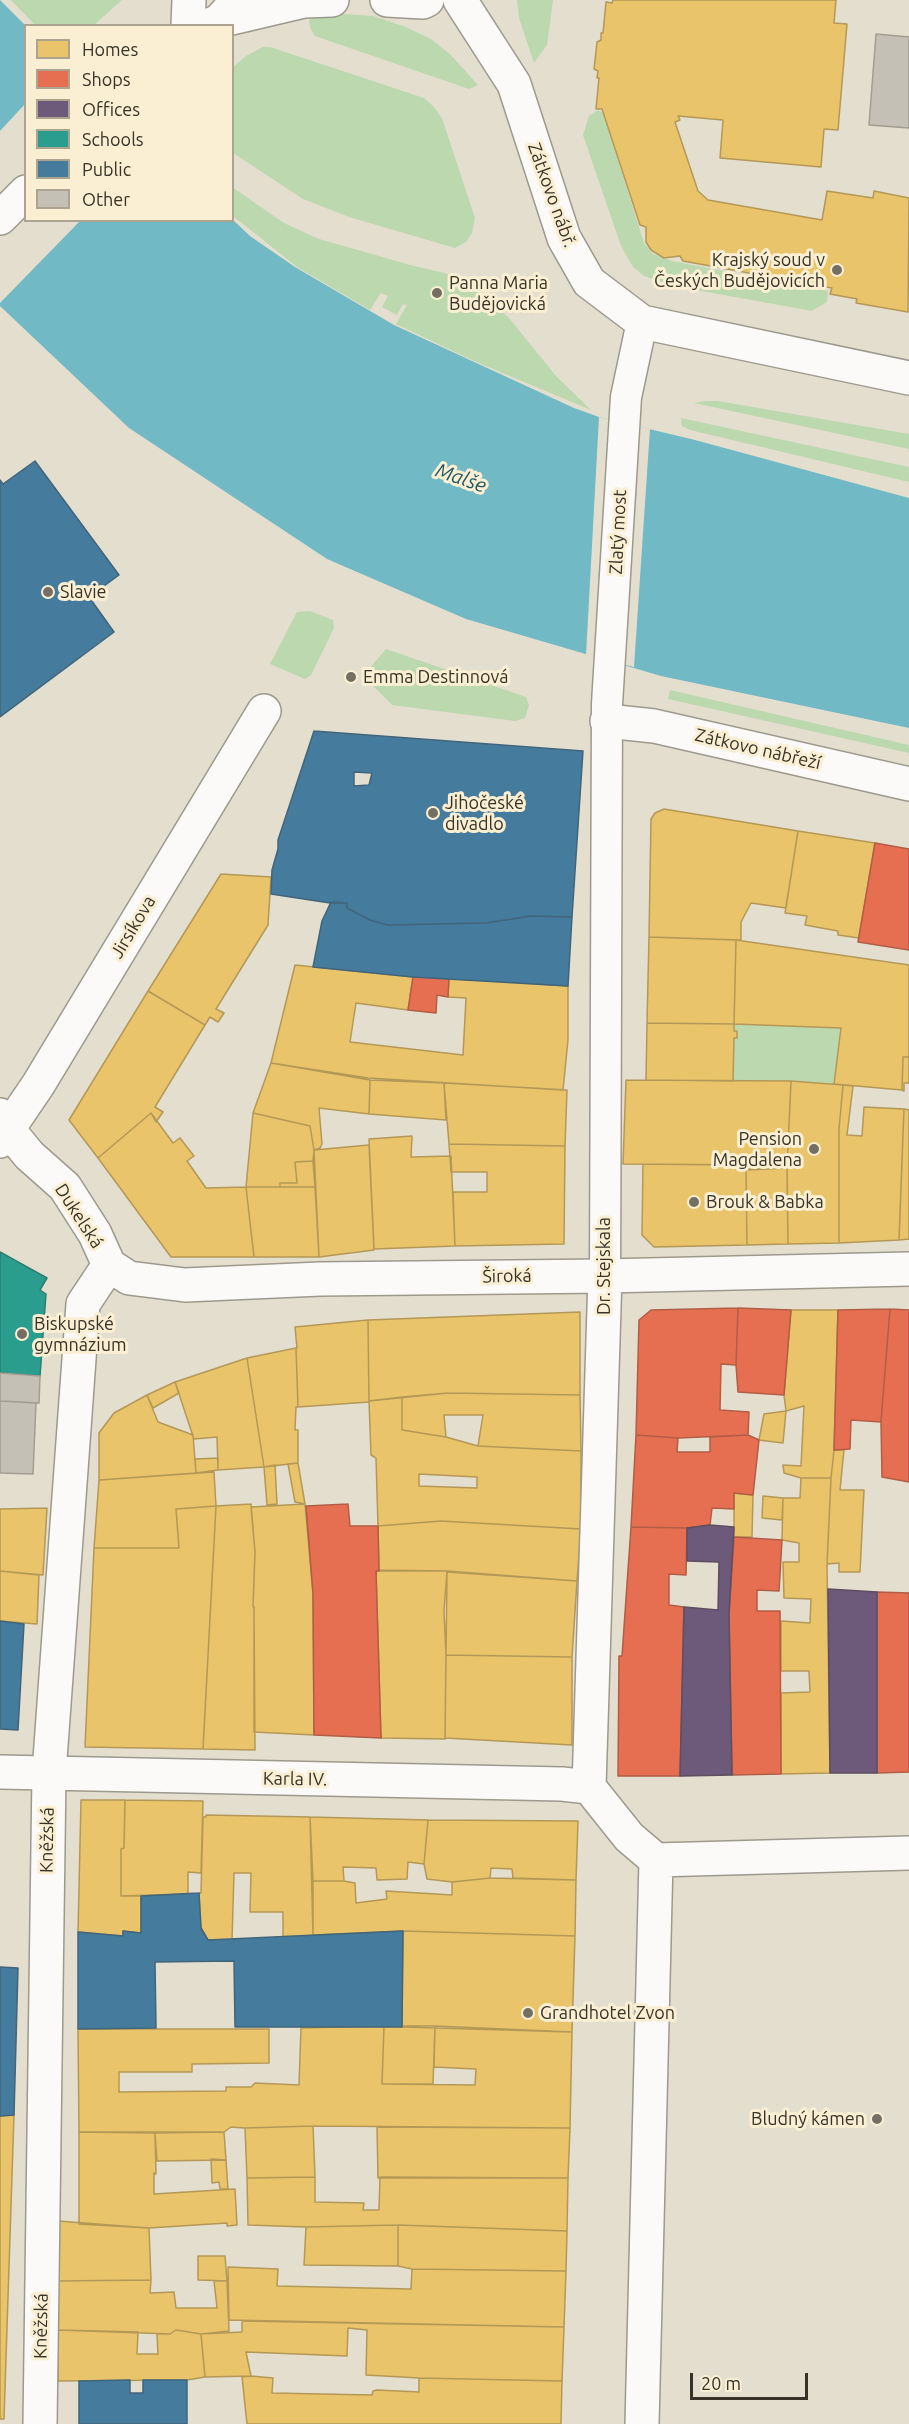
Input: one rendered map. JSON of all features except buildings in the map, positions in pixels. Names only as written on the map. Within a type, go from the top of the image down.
[{"type":"street","points":[[189,0],[213,18],[304,1],[332,0]]},
{"type":"street","points":[[387,0],[423,2],[427,0]]},
{"type":"street","name":"Zátkovo nábř.","points":[[460,0],[514,84],[564,238],[589,282],[642,322],[909,378]]},
{"type":"street","points":[[0,218],[24,194]]},
{"type":"street","name":"Zlatý most","points":[[607,733],[626,397],[642,322]]},
{"type":"street","name":"Jirsíkova","points":[[2,1128],[38,1085],[264,711]]},
{"type":"street","name":"Zátkovo nábřeží","points":[[607,733],[654,726],[909,784]]},
{"type":"street","name":"Dr. Stejskala","points":[[589,1787],[605,1276],[607,733]]},
{"type":"street","name":"Dukelská","points":[[2,1128],[65,1187],[95,1234],[109,1265]]},
{"type":"street","name":"Široká","points":[[109,1265],[129,1278],[185,1285],[320,1279],[605,1276],[909,1269]]},
{"type":"street","name":"Kněžská","points":[[40,2424],[49,1773],[83,1304],[109,1265]]},
{"type":"street","name":"Karla IV.","points":[[0,1772],[562,1784],[589,1787]]},
{"type":"street","points":[[589,1787],[629,1837],[656,1860],[909,1853]]},
{"type":"street","points":[[642,2424],[656,1860]]},
{"type":"green space","points":[[11,0],[122,0],[95,24],[34,24]]},
{"type":"green space","points":[[517,0],[553,0],[547,45],[534,63],[519,18]]},
{"type":"green space","points":[[329,13],[373,16],[406,27],[431,39],[451,55],[478,85],[469,89],[315,36],[309,21],[312,16]]},
{"type":"green space","points":[[263,47],[270,47],[424,98],[442,118],[475,218],[472,233],[466,242],[455,248],[349,217],[303,199],[234,154],[234,66],[246,56]]},
{"type":"green space","points":[[598,110],[603,113],[644,243],[653,254],[672,261],[828,291],[827,302],[812,311],[669,285],[644,276],[633,267],[621,246],[583,135],[589,116]]},
{"type":"green space","points":[[234,188],[284,223],[319,239],[445,273],[479,291],[509,318],[556,376],[591,410],[474,361],[396,324],[407,305],[403,304],[397,315],[382,307],[388,296],[381,293],[370,310],[297,267],[234,217]]},
{"type":"green space","points":[[718,401],[909,434],[909,449],[694,403]]},
{"type":"green space","points":[[681,418],[909,467],[909,482],[690,430],[682,426]]},
{"type":"green space","points":[[310,611],[333,620],[334,628],[311,675],[305,679],[270,664],[297,612]]},
{"type":"green space","points":[[386,649],[526,697],[529,705],[525,718],[515,721],[392,705],[363,676]]},
{"type":"green space","points":[[670,690],[909,745],[909,753],[668,699]]},
{"type":"green space","points":[[734,1024],[841,1028],[834,1084],[733,1080],[734,1038],[737,1038]]},
{"type":"water","name":"Malše","points":[[0,0],[24,24],[24,222],[234,221],[250,236],[295,267],[394,325],[574,408],[599,417],[695,440],[909,498],[909,728],[661,676],[466,619],[327,559],[129,428],[0,306]]},
{"type":"pier","points":[[24,105],[24,222],[79,222],[0,303],[0,131]]},
{"type":"pier","points":[[599,417],[650,429],[634,667],[586,655]]},
{"type":"place","name":"Krajský soud v Českých Budějovicích","points":[[837,270]]},
{"type":"place","name":"Panna Maria Budějovická","points":[[437,293]]},
{"type":"place","name":"Slavie","points":[[48,592]]},
{"type":"place","name":"Emma Destinnová","points":[[351,677]]},
{"type":"place","name":"Jihočeské divadlo","points":[[433,813]]},
{"type":"place","name":"Pension Magdalena","points":[[814,1149]]},
{"type":"place","name":"Brouk & Babka","points":[[694,1202]]},
{"type":"place","name":"Biskupské gymnázium","points":[[22,1334]]},
{"type":"place","name":"Grandhotel Zvon","points":[[528,2013]]},
{"type":"place","name":"Bludný kámen","points":[[877,2119]]}]
